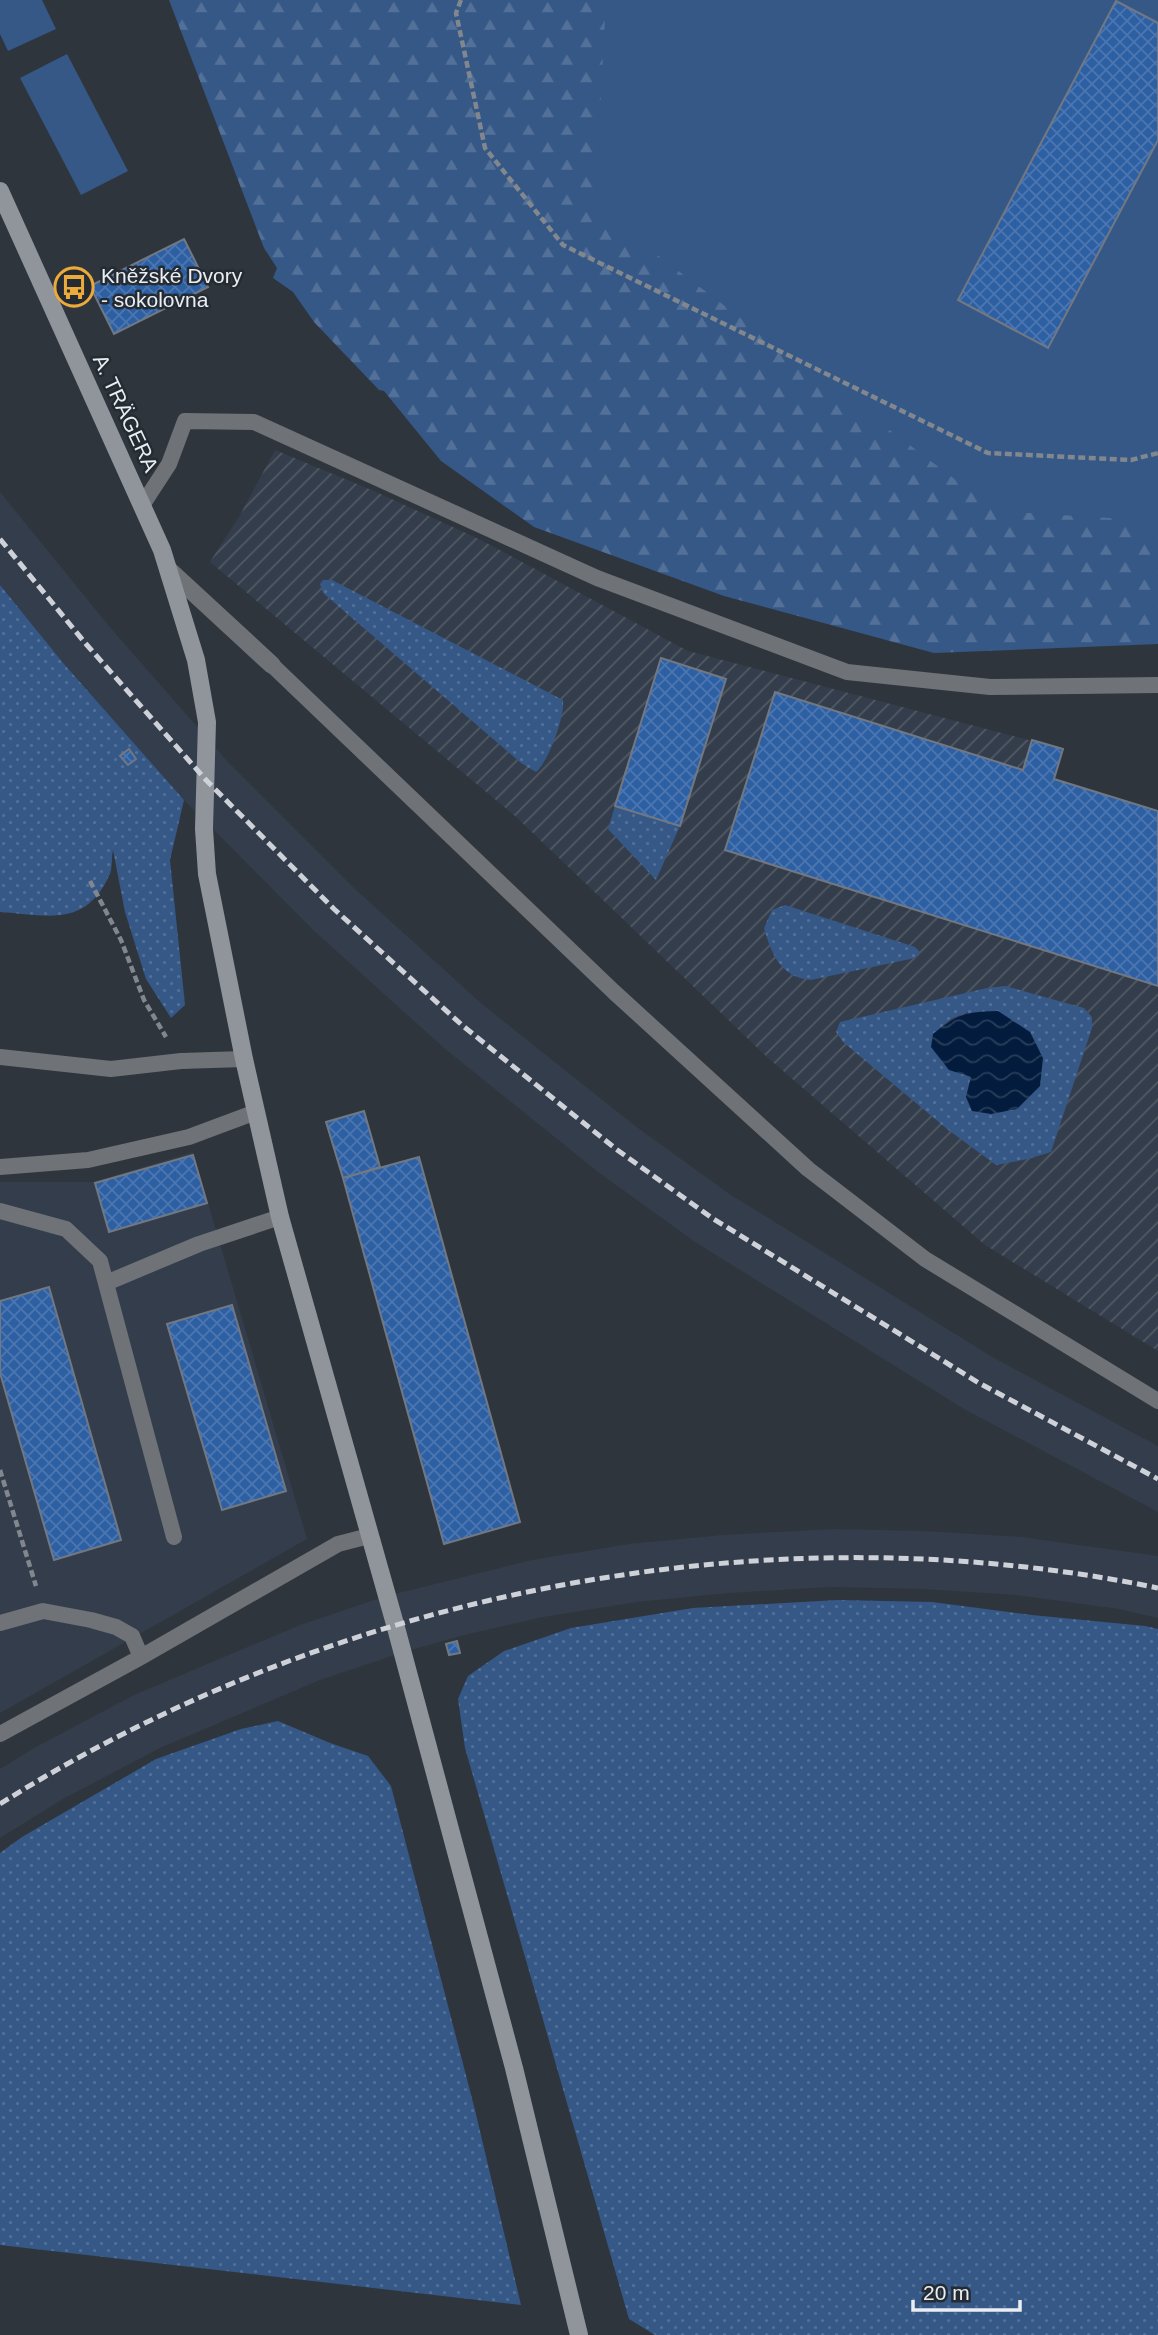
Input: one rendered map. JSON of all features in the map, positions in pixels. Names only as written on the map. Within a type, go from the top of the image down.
[{"type":"street","name":"A. TRÄGERA","points":[[0,191],[143,505],[169,570],[196,660],[207,722],[204,829],[207,874],[244,1059],[280,1217],[395,1624],[514,2068],[579,2335]]},
{"type":"street","points":[[169,570],[272,665]]},
{"type":"lane","points":[[143,505],[169,464],[185,421],[254,422],[597,578],[847,672],[990,687],[1158,685]]},
{"type":"lane","points":[[272,665],[614,992],[808,1169],[925,1259],[1158,1401]]},
{"type":"lane","points":[[0,1057],[111,1069],[181,1061],[244,1059]]},
{"type":"lane","points":[[0,1167],[88,1160],[189,1137],[256,1112]]},
{"type":"lane","points":[[0,1211],[66,1229],[100,1261],[174,1537]]},
{"type":"lane","points":[[106,1283],[200,1244],[280,1217]]},
{"type":"lane","points":[[0,1734],[338,1544],[369,1536]]},
{"type":"lane","points":[[0,1623],[43,1611],[116,1627],[132,1636],[141,1657]]},
{"type":"path","points":[[461,0],[456,13],[485,148],[563,245],[988,453],[1131,460],[1158,453]]},
{"type":"path","points":[[90,881],[121,940],[144,1000],[181,1061]]},
{"type":"path","points":[[0,1470],[43,1611]]},
{"type":"shaded area","points":[[275,450],[481,540],[688,651],[1063,749],[1054,779],[1158,811],[1158,1351],[985,1245],[768,1058],[515,816],[210,562],[240,515]]},
{"type":"shaded area","points":[[0,492],[109,626],[227,761],[354,888],[482,1004],[634,1125],[728,1193],[994,1358],[1158,1446],[1158,1512],[964,1409],[695,1242],[598,1172],[444,1048],[313,930],[184,800],[64,664],[0,585]]},
{"type":"shaded area","points":[[193,1152],[307,1539],[0,1713],[0,1182],[93,1182]]},
{"type":"shaded area","points":[[832,1529],[1022,1537],[1158,1556],[1158,1618],[1119,1609],[1016,1595],[833,1587],[637,1602],[543,1617],[464,1635],[320,1680],[160,1748],[63,1799],[0,1838],[0,1769],[134,1695],[300,1625],[386,1596],[532,1560],[629,1544]]},
{"type":"green space","points":[[0,0],[42,0],[56,29],[8,51],[0,34]]},
{"type":"green space","points":[[169,0],[1158,0],[1158,644],[934,653],[724,596],[534,527],[441,461],[384,391],[379,390],[314,322],[293,292],[273,278],[277,268],[264,248]]},
{"type":"green space","points":[[606,0],[1158,0],[1158,521],[997,511],[595,208]]},
{"type":"green space","points":[[67,54],[128,171],[81,195],[20,78]]},
{"type":"green space","points":[[323,580],[332,580],[563,700],[559,727],[551,749],[536,772],[521,763],[323,593],[320,584]]},
{"type":"green space","points":[[0,585],[64,664],[184,800],[170,860],[185,1005],[171,1018],[146,979],[125,912],[113,850],[110,873],[99,893],[76,911],[49,916],[0,912]]},
{"type":"green space","points":[[615,806],[680,826],[656,880],[608,829]]},
{"type":"green space","points":[[785,905],[915,947],[920,952],[915,958],[811,980],[792,975],[774,955],[764,928],[772,910]]},
{"type":"green space","points":[[1005,986],[1084,1008],[1092,1017],[1092,1028],[1051,1152],[996,1165],[947,1129],[843,1042],[836,1032],[840,1022]],"holes":[[[968,1012],[973,1111],[966,1097],[971,1077],[933,1034],[951,1019]]]},
{"type":"green space","points":[[838,1600],[932,1602],[1158,1629],[1158,2335],[655,2335],[629,2319],[465,1748],[458,1699],[468,1676],[504,1651],[571,1628],[693,1608]]},
{"type":"green space","points":[[278,1721],[368,1756],[391,1786],[475,2110],[521,2305],[0,2245],[0,1853],[22,1837],[156,1759],[241,1729]]},
{"type":"water","points":[[998,1011],[1030,1032],[1043,1058],[1040,1086],[1017,1109],[991,1114],[972,1111],[966,1097],[971,1077],[949,1070],[931,1047],[933,1034],[963,1015]]},
{"type":"building","points":[[1116,1],[1158,23],[1158,140],[1048,348],[958,300]]},
{"type":"building","points":[[184,239],[208,287],[114,334],[90,286]]},
{"type":"building","points":[[661,658],[726,679],[680,826],[615,806]]},
{"type":"building","points":[[775,692],[1023,770],[1032,740],[1063,749],[1054,779],[1158,811],[1158,986],[725,850]]},
{"type":"building","points":[[129,749],[136,759],[128,765],[120,756]]},
{"type":"building","points":[[364,1111],[380,1167],[343,1178],[326,1122]]},
{"type":"building","points":[[193,1155],[207,1203],[109,1232],[95,1183]]},
{"type":"building","points":[[419,1157],[520,1522],[444,1544],[343,1178]]},
{"type":"building","points":[[49,1287],[121,1540],[54,1560],[0,1373],[0,1301]]},
{"type":"building","points":[[232,1305],[286,1491],[222,1510],[167,1324]]},
{"type":"building","points":[[457,1641],[460,1653],[449,1655],[446,1644]]},
{"type":"railway","points":[[0,539],[86,644],[206,780],[334,909],[463,1026],[616,1149],[712,1218],[979,1383],[1158,1479]]},
{"type":"railway","points":[[0,1804],[130,1730],[268,1669],[411,1621],[558,1586],[708,1565],[859,1558],[1010,1565],[1158,1588]]},
{"type":"place","name":"Kněžské Dvory - sokolovna","points":[[74,287]]}]
